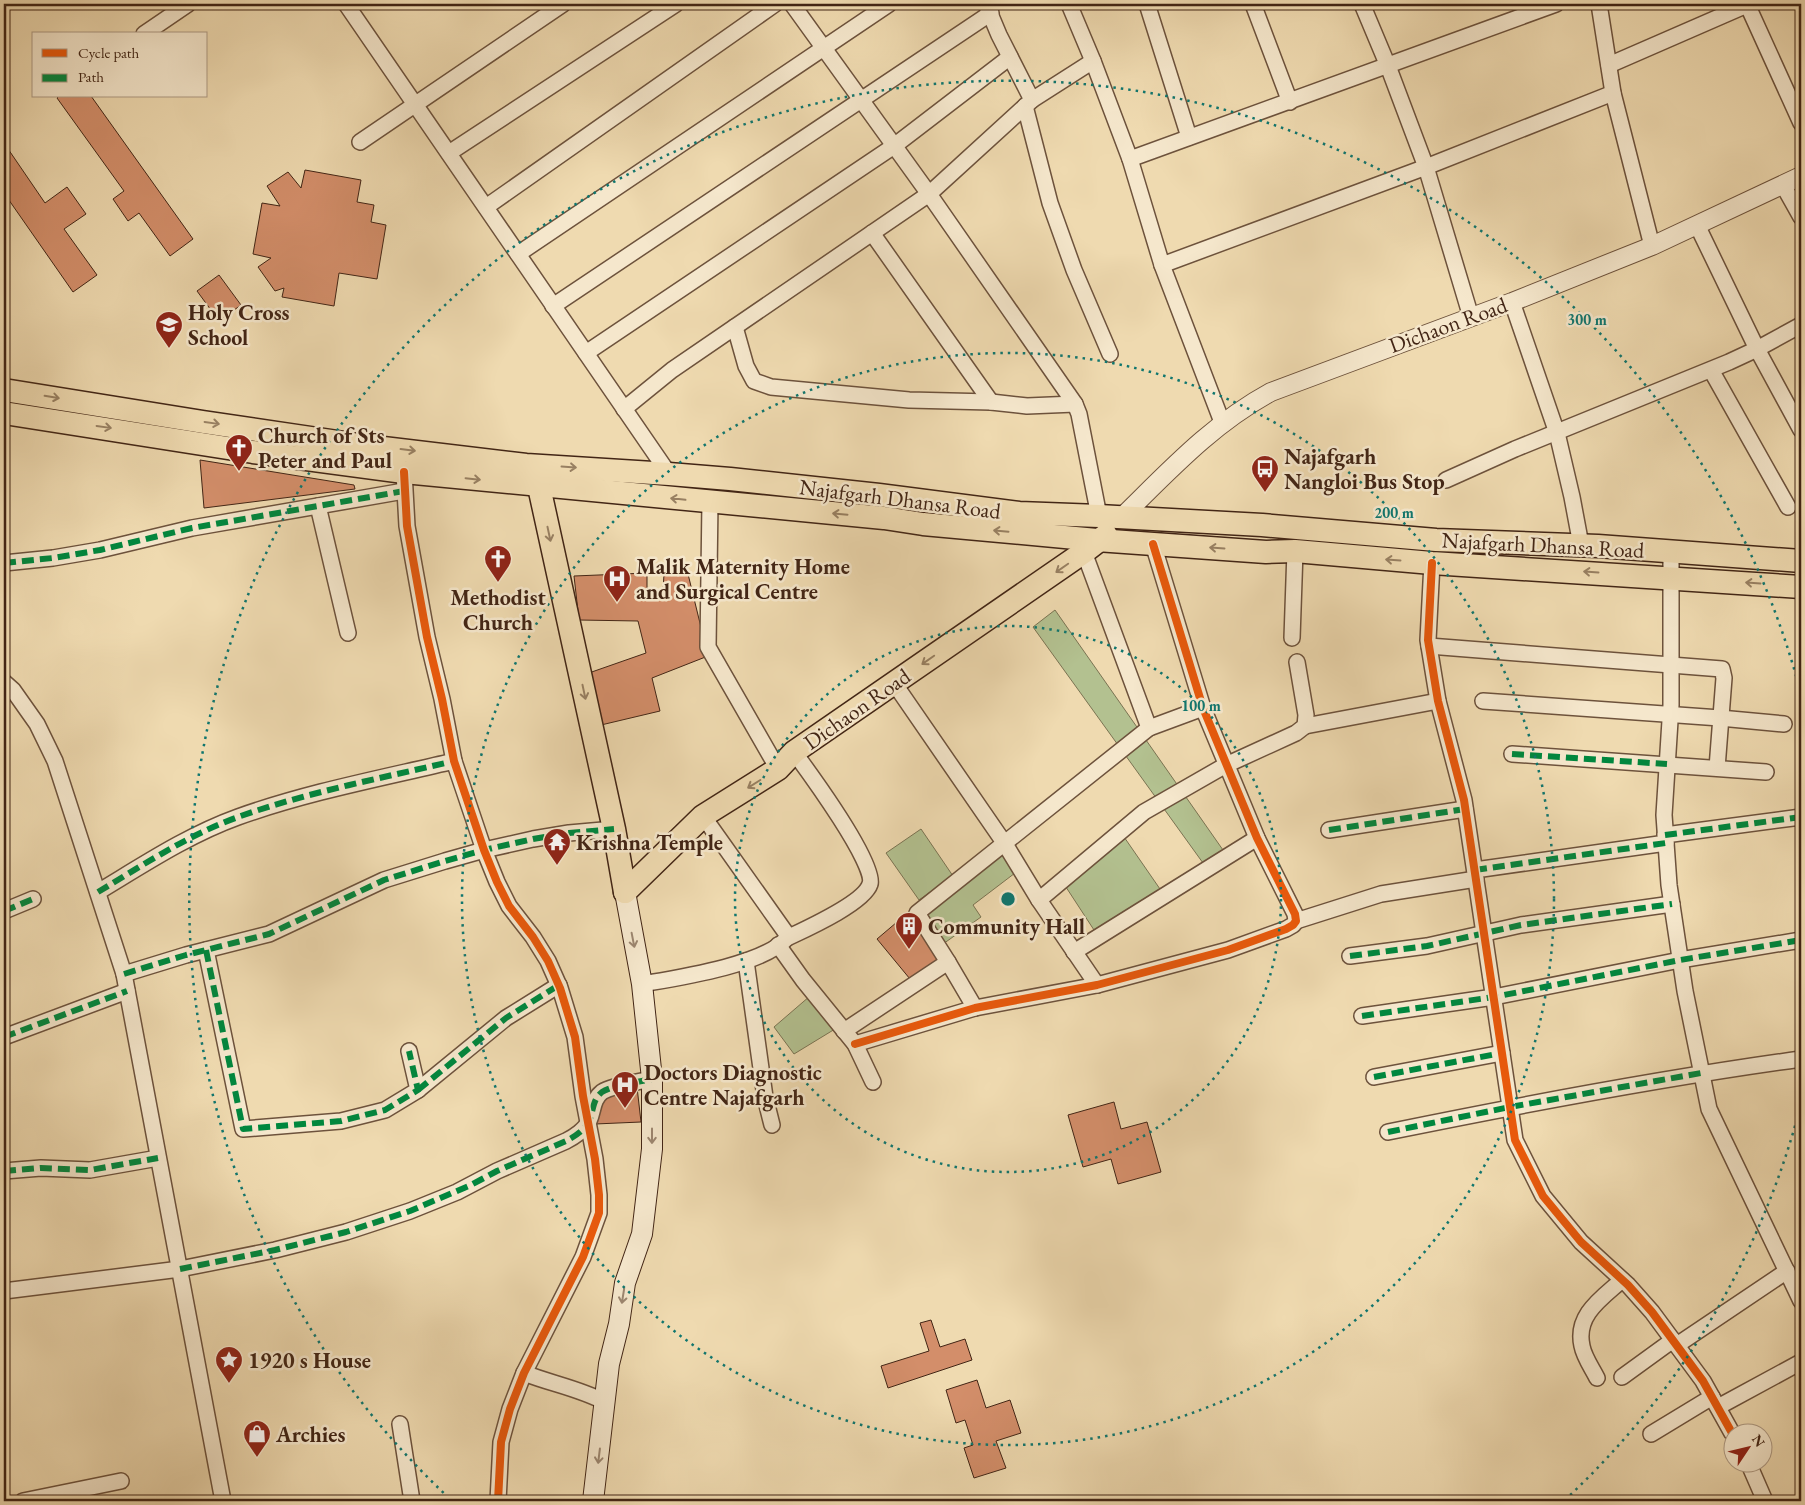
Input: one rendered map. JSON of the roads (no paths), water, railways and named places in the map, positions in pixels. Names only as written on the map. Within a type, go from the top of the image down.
[{"type":"main road","name":"Najafgarh Dhansa Road","points":[[4,390],[339,442],[537,476],[669,474],[869,494],[1019,513],[1262,525],[1436,540],[1581,545],[1801,561]]},
{"type":"main road","points":[[4,413],[253,452],[404,482],[537,476],[710,502],[884,518],[1093,546],[1153,544],[1266,552],[1295,551],[1432,563],[1801,587]]},
{"type":"main road","points":[[537,476],[614,829],[642,984],[652,1080],[652,1149],[642,1234],[625,1283],[619,1324],[609,1364],[593,1501]]},
{"type":"main road","name":"Dichaon Road","points":[[625,892],[703,816],[778,769],[794,752],[1093,546],[1122,517]]},
{"type":"street","points":[[147,32],[188,4]]},
{"type":"street","points":[[360,142],[563,4]]},
{"type":"street","points":[[448,154],[676,4]]},
{"type":"street","points":[[486,207],[775,4]]},
{"type":"street","points":[[792,4],[929,194],[1075,404],[1079,414],[1098,516]]},
{"type":"street","points":[[518,254],[890,4]]},
{"type":"street","points":[[1069,4],[1130,159],[1162,265],[1222,422]]},
{"type":"street","points":[[1147,4],[1189,137]]},
{"type":"street","points":[[1254,4],[1290,102]]},
{"type":"street","points":[[1362,4],[1388,66],[1426,167],[1471,317]]},
{"type":"street","points":[[1130,159],[1388,66],[1540,7],[1556,4]]},
{"type":"street","points":[[1599,4],[1613,93],[1652,246]]},
{"type":"street","points":[[1609,65],[1747,4],[1801,123]]},
{"type":"street","points":[[351,6],[448,154],[669,474]]},
{"type":"street","points":[[553,306],[861,100],[988,9],[1029,103],[1050,203],[1074,270],[1110,354]]},
{"type":"street","points":[[586,353],[894,146],[1010,57]]},
{"type":"street","points":[[624,409],[672,370],[929,194],[1029,103],[1093,61]]},
{"type":"street","points":[[1162,265],[1426,167],[1613,93]]},
{"type":"street","name":"Dichaon Road","points":[[1122,517],[1222,422],[1255,401],[1285,386],[1512,302],[1652,246],[1801,176]]},
{"type":"street","points":[[1783,185],[1801,217]]},
{"type":"street","points":[[1697,225],[1757,349],[1801,430]]},
{"type":"street","points":[[872,233],[991,402]]},
{"type":"street","points":[[1512,302],[1557,433],[1581,545]]},
{"type":"street","points":[[1446,480],[1515,449],[1711,370],[1757,349],[1801,325]]},
{"type":"street","points":[[735,327],[746,366],[754,381],[771,387],[910,400],[991,402],[1027,406],[1075,404]]},
{"type":"street","points":[[1711,370],[1788,507]]},
{"type":"street","points":[[4,563],[100,550],[192,528],[318,506],[404,482],[407,526],[427,637],[454,761],[484,850],[497,882],[509,906],[533,937],[548,961],[559,985],[575,1037],[599,1195],[598,1213],[582,1257],[524,1373],[510,1409],[501,1442],[498,1501]]},
{"type":"street","points":[[710,502],[708,647],[778,769]]},
{"type":"street","points":[[318,506],[348,633]]},
{"type":"street","points":[[1153,544],[1203,708],[1257,838],[1295,914],[1296,921]]},
{"type":"street","points":[[1093,546],[1149,728]]},
{"type":"street","points":[[1292,638],[1295,551]]},
{"type":"street","points":[[1671,551],[1670,714],[1664,815],[1672,904],[1680,960],[1709,1109],[1801,1301]]},
{"type":"street","points":[[1432,563],[1428,640],[1438,701],[1465,809],[1514,1140],[1543,1196],[1581,1242],[1622,1280],[1652,1312],[1703,1381],[1726,1422]]},
{"type":"street","points":[[1429,646],[1722,669],[1724,678],[1717,768]]},
{"type":"street","points":[[1297,662],[1306,715],[1305,726]]},
{"type":"street","points":[[4,682],[13,690],[37,724],[55,761],[124,974],[223,1501]]},
{"type":"street","points":[[894,683],[1006,844],[1039,900],[1097,986]]},
{"type":"street","points":[[1039,900],[1144,812],[1226,765],[1296,734],[1305,726],[1438,701]]},
{"type":"street","points":[[1483,701],[1784,724]]},
{"type":"street","points":[[975,1008],[917,913],[1006,844],[1149,728],[1203,708]]},
{"type":"street","points":[[642,984],[729,967],[746,961],[840,910],[865,892],[870,885],[872,877],[858,848],[820,788],[794,752]]},
{"type":"street","points":[[1512,754],[1766,772]]},
{"type":"street","points":[[98,892],[182,843],[238,817],[315,793],[454,761]]},
{"type":"street","points":[[1329,830],[1465,809]]},
{"type":"street","points":[[703,816],[786,932],[783,941],[803,980],[855,1044],[873,1082]]},
{"type":"street","points":[[855,1044],[975,1008],[1097,986],[1228,950],[1286,929],[1296,921],[1382,894],[1665,839],[1801,817]]},
{"type":"street","points":[[124,974],[269,934],[384,880],[484,850],[569,833],[614,829]]},
{"type":"street","points":[[1074,952],[1257,838]]},
{"type":"street","points":[[4,911],[33,899]]},
{"type":"street","points":[[1350,956],[1427,946],[1521,925],[1672,904]]},
{"type":"street","points":[[1362,1016],[1494,997],[1680,960],[1801,940]]},
{"type":"street","points":[[206,950],[243,1130],[341,1121],[385,1110],[418,1090],[506,1018],[559,985]]},
{"type":"street","points":[[746,961],[766,1097],[772,1125]]},
{"type":"street","points":[[844,1031],[948,962]]},
{"type":"street","points":[[4,1037],[126,992]]},
{"type":"street","points":[[409,1051],[418,1090]]},
{"type":"street","points":[[1374,1077],[1502,1053]]},
{"type":"street","points":[[1388,1132],[1510,1107],[1701,1073],[1801,1059]]},
{"type":"street","points":[[4,1291],[180,1270],[346,1232],[410,1211],[472,1186],[497,1171],[566,1141],[574,1137],[589,1122],[594,1102],[602,1093],[609,1089],[652,1080]]},
{"type":"street","points":[[4,1171],[42,1168],[90,1170],[158,1158]]},
{"type":"street","points":[[1622,1378],[1787,1271]]},
{"type":"street","points":[[1596,1378],[1582,1346],[1581,1329],[1585,1316],[1593,1305],[1622,1280]]},
{"type":"street","points":[[1652,1434],[1801,1362]]},
{"type":"street","points":[[524,1373],[547,1382],[586,1392],[605,1402]]},
{"type":"street","points":[[400,1424],[412,1501]]},
{"type":"street","points":[[1753,1472],[1766,1501]]},
{"type":"street","points":[[23,1501],[121,1482]]},
{"type":"place","name":"Holy Cross School","points":[[169,349]]},
{"type":"place","name":"Church of Sts Peter and Paul","points":[[239,472]]},
{"type":"place","name":"Najafgarh Nangloi Bus Stop","points":[[1265,493]]},
{"type":"place","name":"Methodist Church","points":[[498,583]]},
{"type":"place","name":"Malik Maternity Home and Surgical Centre","points":[[617,603]]},
{"type":"place","name":"Krishna Temple","points":[[557,866]]},
{"type":"place","name":"Community Hall","points":[[909,950]]},
{"type":"place","name":"Doctors Diagnostic Centre Najafgarh","points":[[625,1109]]},
{"type":"place","name":"1920 s House","points":[[229,1384]]},
{"type":"place","name":"Archies","points":[[257,1458]]}]
